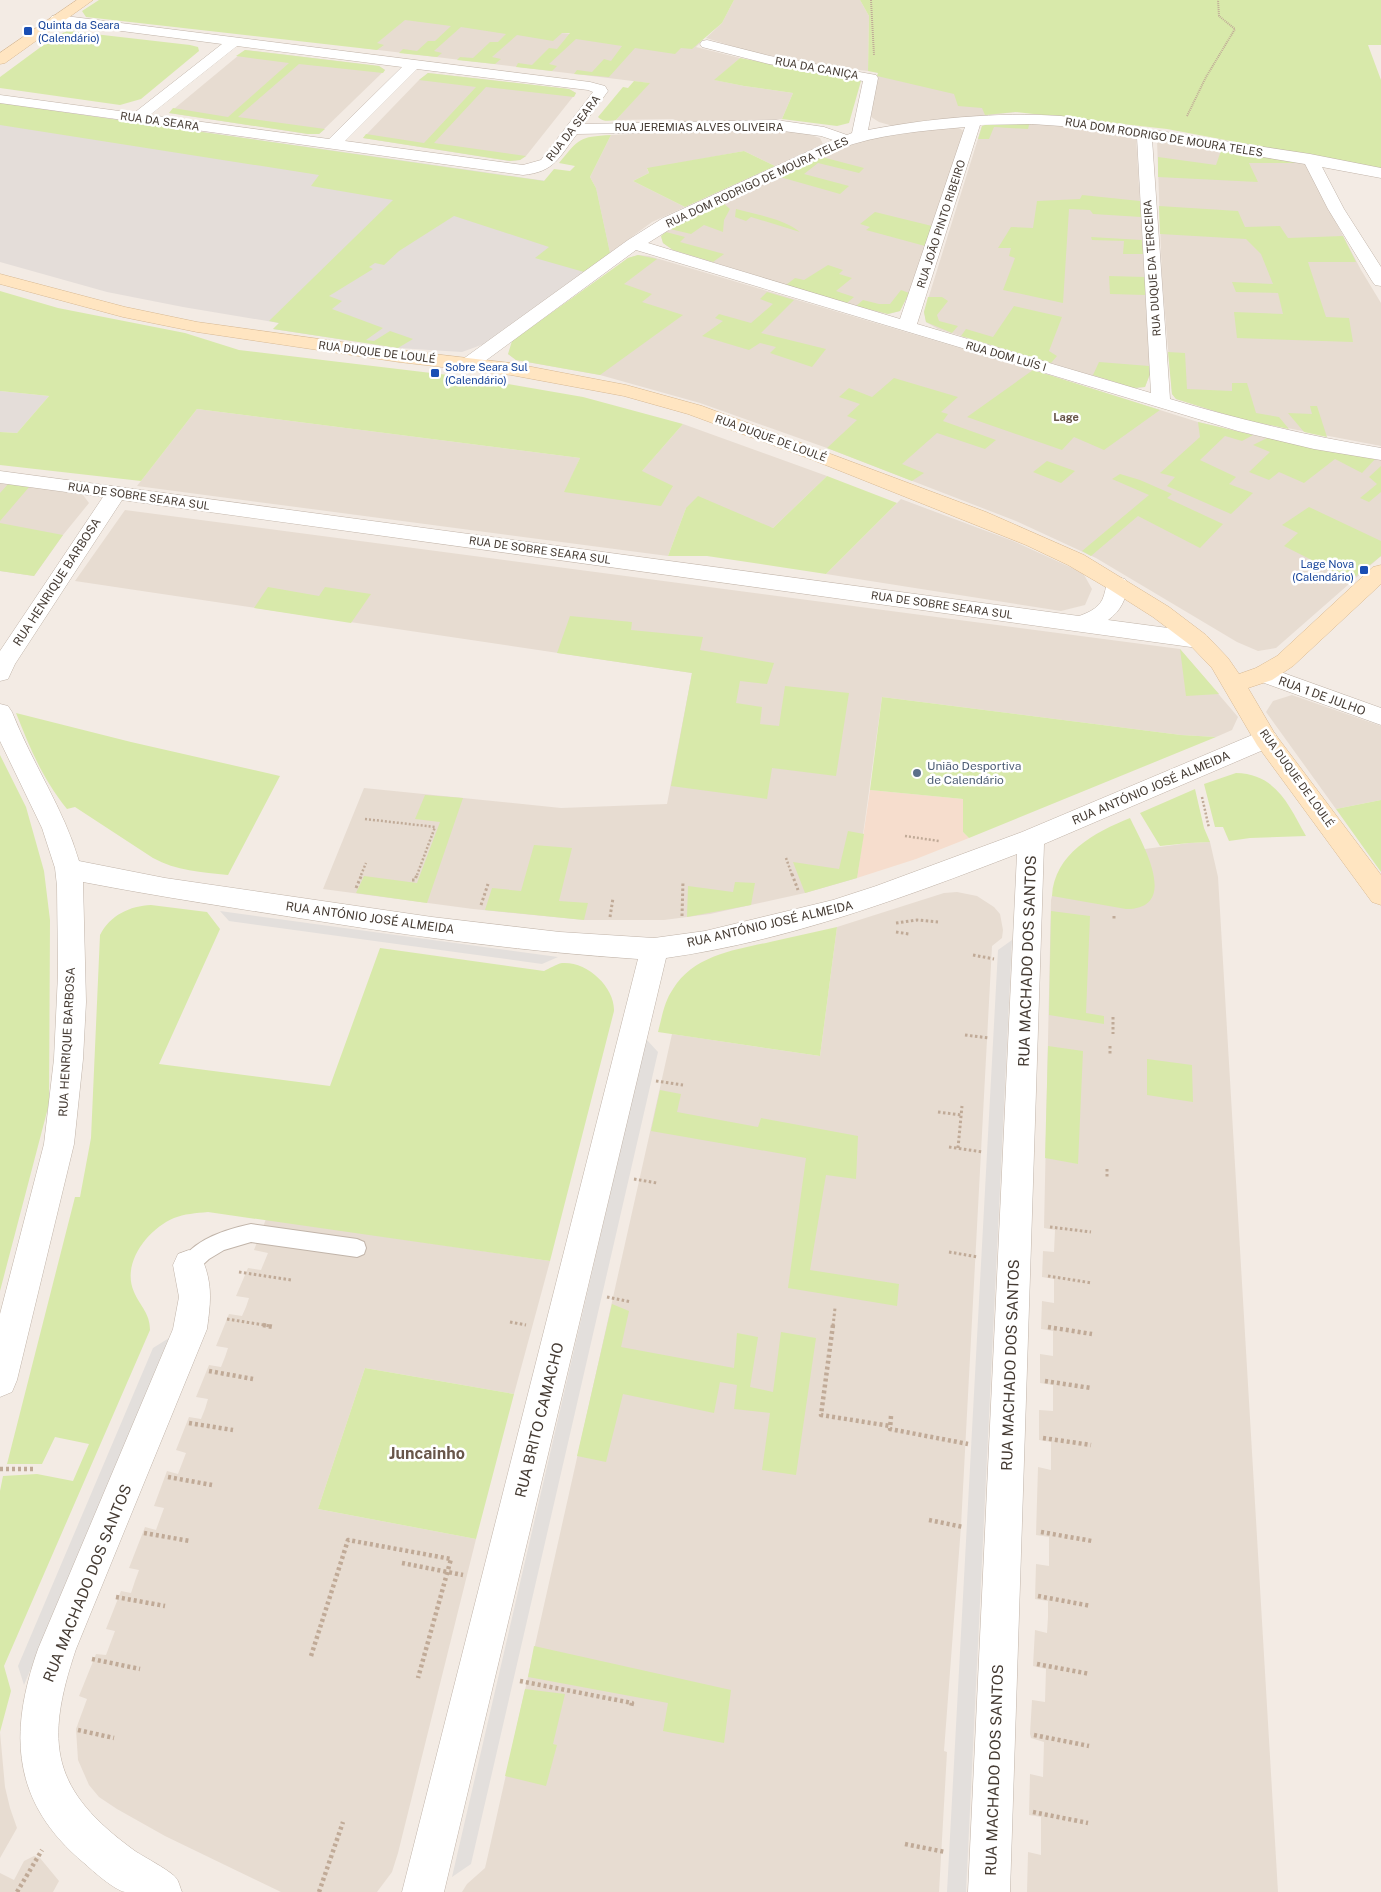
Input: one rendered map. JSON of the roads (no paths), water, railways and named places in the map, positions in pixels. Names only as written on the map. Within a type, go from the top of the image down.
[{"type":"street","points":[[0,60],[86,0]]},
{"type":"street","name":"RUA DA SEARA","points":[[0,99],[523,170],[533,169],[546,163],[600,94],[600,88],[57,19]]},
{"type":"street","points":[[137,118],[232,42]]},
{"type":"street","name":"RUA DA CANIÇA","points":[[707,44],[769,60],[871,78],[856,134]]},
{"type":"street","points":[[332,145],[412,65]]},
{"type":"street","name":"RUA DOM RODRIGO DE MOURA TELES","points":[[470,363],[634,244],[669,222],[856,134],[974,121],[1032,118],[1198,141],[1310,159],[1381,173]]},
{"type":"street","name":"RUA JOÃO PINTO RIBEIRO","points":[[907,327],[974,121]]},
{"type":"street","name":"RUA JEREMIAS ALVES OLIVEIRA","points":[[573,129],[755,124],[856,134]]},
{"type":"street","name":"RUA JEREMIAS ALVES OLIVEIRA","points":[[824,132],[846,130],[856,134]]},
{"type":"street","name":"RUA DUQUE DA TERCEIRA","points":[[1144,133],[1161,402]]},
{"type":"street","points":[[1310,159],[1340,216],[1381,281]]},
{"type":"street","name":"RUA DOM LUÍS I","points":[[634,244],[1161,402],[1279,435],[1381,454]]},
{"type":"street","name":"RUA DUQUE DE LOULÉ","points":[[0,279],[123,312],[181,324],[399,356],[470,363],[554,376],[611,388],[696,410],[979,517],[1076,560],[1161,612],[1198,640],[1220,663],[1266,739],[1381,895]]},
{"type":"street","name":"RUA DE SOBRE SEARA SUL","points":[[0,477],[1198,640]]},
{"type":"street","name":"RUA HENRIQUE BARBOSA","points":[[0,673],[4,663],[116,492]]},
{"type":"street","points":[[1234,684],[1264,674],[1284,661],[1381,572]]},
{"type":"street","points":[[1080,624],[1098,617],[1111,607],[1116,596],[1117,584]]},
{"type":"street","name":"RUA 1 DE JULHO","points":[[1264,674],[1381,717]]},
{"type":"street","name":"RUA HENRIQUE BARBOSA","points":[[0,712],[9,738],[52,818],[69,869],[72,936],[71,1009],[64,1111],[49,1186],[0,1380]]},
{"type":"street","name":"RUA ANTÓNIO JOSÉ ALMEIDA","points":[[69,869],[165,888],[413,925],[560,943],[654,949],[705,942],[842,908],[908,886],[1032,839],[1266,739]]},
{"type":"street","name":"RUA MACHADO DOS SANTOS","points":[[990,1892],[1032,839]]},
{"type":"street","name":"RUA BRITO CAMACHO","points":[[423,1892],[654,949]]},
{"type":"street","name":"RUA MACHADO DOS SANTOS","points":[[161,1892],[109,1858],[61,1809],[45,1776],[39,1751],[39,1727],[42,1701],[64,1634],[190,1329],[195,1293],[189,1265]]},
{"type":"lane","points":[[189,1265],[213,1246],[238,1235],[251,1233],[357,1248]]},
{"type":"place","name":"Quinta da Seara (Calendário)","points":[[28,31]]},
{"type":"place","name":"Sobre Seara Sul (Calendário)","points":[[435,373]]},
{"type":"place","name":"Lage Nova (Calendário)","points":[[1364,570]]},
{"type":"place","name":"União Desportiva de Calendário","points":[[917,773]]},
{"type":"district","name":"Lage","points":[[1066,417]]},
{"type":"district","name":"Juncainho","points":[[427,1453]]}]
